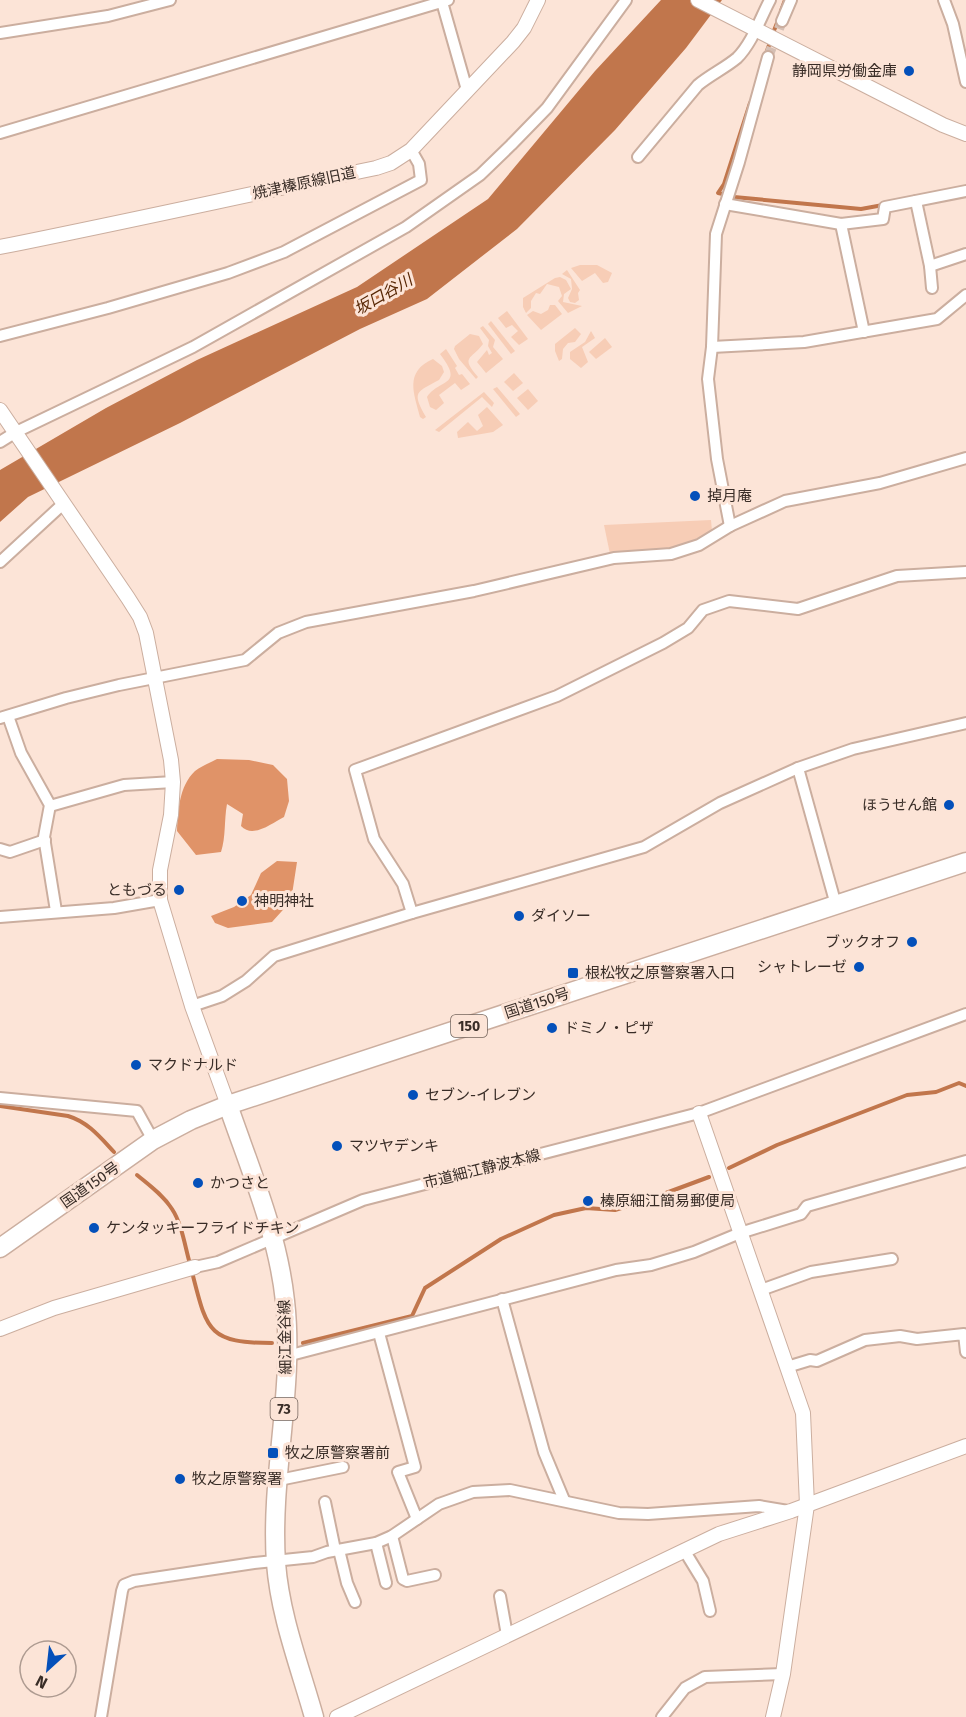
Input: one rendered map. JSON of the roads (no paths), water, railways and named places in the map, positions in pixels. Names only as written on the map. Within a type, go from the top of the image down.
[{"type":"main road","name":"国道150号","points":[[0,1248],[153,1140],[191,1120],[228,1105],[966,862]]},
{"type":"main road","name":"細江金谷線","points":[[228,1105],[273,1238],[285,1299],[287,1356],[276,1562],[280,1599],[314,1717]]},
{"type":"street","points":[[0,33],[108,16],[170,0]]},
{"type":"street","name":"焼津榛原線旧道","points":[[0,247],[67,235],[391,163],[411,150],[513,42],[538,0]]},
{"type":"street","points":[[0,442],[16,432],[193,347],[406,227],[480,175],[546,108],[626,0]]},
{"type":"street","points":[[698,0],[943,125],[966,134]]},
{"type":"street","points":[[638,157],[698,85],[736,58],[744,48],[770,0]]},
{"type":"street","points":[[782,21],[791,0]]},
{"type":"street","points":[[944,0],[953,24],[966,82]]},
{"type":"street","points":[[0,133],[445,1],[467,90]]},
{"type":"street","points":[[730,526],[717,459],[708,380],[712,347],[716,234],[768,57]]},
{"type":"street","points":[[0,336],[108,309],[217,277],[284,252],[421,180],[418,164],[411,150]]},
{"type":"street","points":[[725,204],[841,224],[883,219],[885,207],[966,191]]},
{"type":"street","points":[[916,201],[930,266],[932,288]]},
{"type":"street","points":[[841,224],[864,332]]},
{"type":"street","points":[[930,266],[966,254]]},
{"type":"street","points":[[712,347],[804,342],[938,319],[966,295]]},
{"type":"street","points":[[0,410],[140,617],[146,633],[171,760],[173,782],[171,815],[160,870],[160,900],[192,1006],[228,1105]]},
{"type":"street","points":[[56,911],[45,840],[50,806],[4,717],[66,698],[154,677],[245,660],[278,633],[306,621],[474,591],[614,558],[671,554],[699,545],[730,526],[785,501],[880,483],[966,458]]},
{"type":"street","points":[[0,562],[61,502]]},
{"type":"street","points":[[412,914],[404,884],[374,839],[355,771],[556,696],[663,643],[688,628],[703,610],[729,602],[798,609],[897,576],[966,572]]},
{"type":"street","points":[[192,1006],[222,996],[246,981],[274,956],[644,847],[720,803],[798,768],[853,748],[966,723]]},
{"type":"street","points":[[798,768],[836,905]]},
{"type":"street","points":[[50,806],[124,785],[173,782]]},
{"type":"street","points":[[0,849],[10,852],[45,840]]},
{"type":"street","points":[[0,917],[114,908],[160,900]]},
{"type":"street","name":"市道細江静波本線","points":[[0,1329],[54,1308],[218,1262],[311,1220],[363,1200],[699,1113],[966,1014]]},
{"type":"street","points":[[0,1098],[136,1111],[153,1140]]},
{"type":"street","points":[[699,1113],[803,1413],[807,1505],[783,1674],[773,1717]]},
{"type":"street","points":[[287,1356],[615,1270],[651,1265],[801,1214],[807,1206],[966,1161]]},
{"type":"street","points":[[761,1290],[811,1272],[892,1259]]},
{"type":"street","points":[[501,1299],[544,1452],[564,1500]]},
{"type":"street","points":[[380,1333],[415,1467],[398,1472],[417,1519]]},
{"type":"street","points":[[787,1367],[810,1360],[817,1361],[865,1340],[900,1336],[917,1339],[964,1334],[966,1352]]},
{"type":"street","points":[[337,1717],[719,1534],[791,1511],[966,1446]]},
{"type":"street","points":[[279,1480],[343,1467]]},
{"type":"street","points":[[101,1717],[122,1592],[124,1585],[134,1581],[232,1566],[314,1557],[376,1543],[392,1536],[439,1504],[473,1492],[510,1490],[619,1513],[648,1514],[759,1506],[791,1511]]},
{"type":"street","points":[[325,1502],[348,1588],[355,1602]]},
{"type":"street","points":[[392,1536],[403,1579],[407,1581],[435,1575]]},
{"type":"street","points":[[376,1543],[386,1583]]},
{"type":"street","points":[[684,1550],[703,1581],[710,1611]]},
{"type":"street","points":[[500,1596],[507,1635]]},
{"type":"street","points":[[662,1717],[686,1688],[705,1677],[783,1674]]},
{"type":"water","name":"坂口谷川","points":[[661,0],[722,0],[686,48],[615,130],[517,229],[427,299],[360,329],[180,423],[28,497],[0,522],[0,470],[106,408],[197,360],[357,287],[488,199],[595,71]]},
{"type":"waterway","points":[[781,11],[785,0]]},
{"type":"waterway","points":[[773,33],[779,18]]},
{"type":"waterway","points":[[765,56],[771,40]]},
{"type":"waterway","points":[[723,194],[718,193],[724,184],[750,103]]},
{"type":"waterway","points":[[734,197],[861,209],[883,205]]},
{"type":"waterway","points":[[729,1168],[777,1145],[907,1095],[936,1092],[959,1083],[966,1086]]},
{"type":"waterway","points":[[0,1106],[68,1116],[82,1122],[114,1152]]},
{"type":"waterway","points":[[137,1175],[172,1209],[181,1229],[190,1264]]},
{"type":"waterway","points":[[303,1343],[412,1316],[425,1288],[501,1239],[554,1215],[586,1208],[615,1210],[709,1177]]},
{"type":"waterway","points":[[192,1272],[202,1308],[213,1329],[222,1336],[234,1340],[272,1343]]},
{"type":"tunnel","points":[[768,57],[782,21]]},
{"type":"place","name":"静岡県労働金庫","points":[[909,71]]},
{"type":"place","name":"掉月庵","points":[[695,496]]},
{"type":"place","name":"ほうせん館","points":[[949,805]]},
{"type":"place","name":"ともづる","points":[[179,890]]},
{"type":"place","name":"神明神社","points":[[242,901]]},
{"type":"place","name":"ダイソー","points":[[519,916]]},
{"type":"place","name":"ブックオフ","points":[[912,942]]},
{"type":"place","name":"シャトレーゼ","points":[[859,967]]},
{"type":"place","name":"根松牧之原警察署入口","points":[[573,973]]},
{"type":"place","name":"ドミノ・ピザ","points":[[552,1028]]},
{"type":"place","name":"マクドナルド","points":[[136,1065]]},
{"type":"place","name":"セブン-イレブン","points":[[413,1095]]},
{"type":"place","name":"マツヤデンキ","points":[[337,1146]]},
{"type":"place","name":"かつさと","points":[[198,1183]]},
{"type":"place","name":"榛原細江簡易郵便局","points":[[588,1201]]},
{"type":"place","name":"ケンタッキーフライドチキン","points":[[94,1228]]},
{"type":"place","name":"牧之原警察署前","points":[[273,1453]]},
{"type":"place","name":"牧之原警察署","points":[[180,1479]]}]
